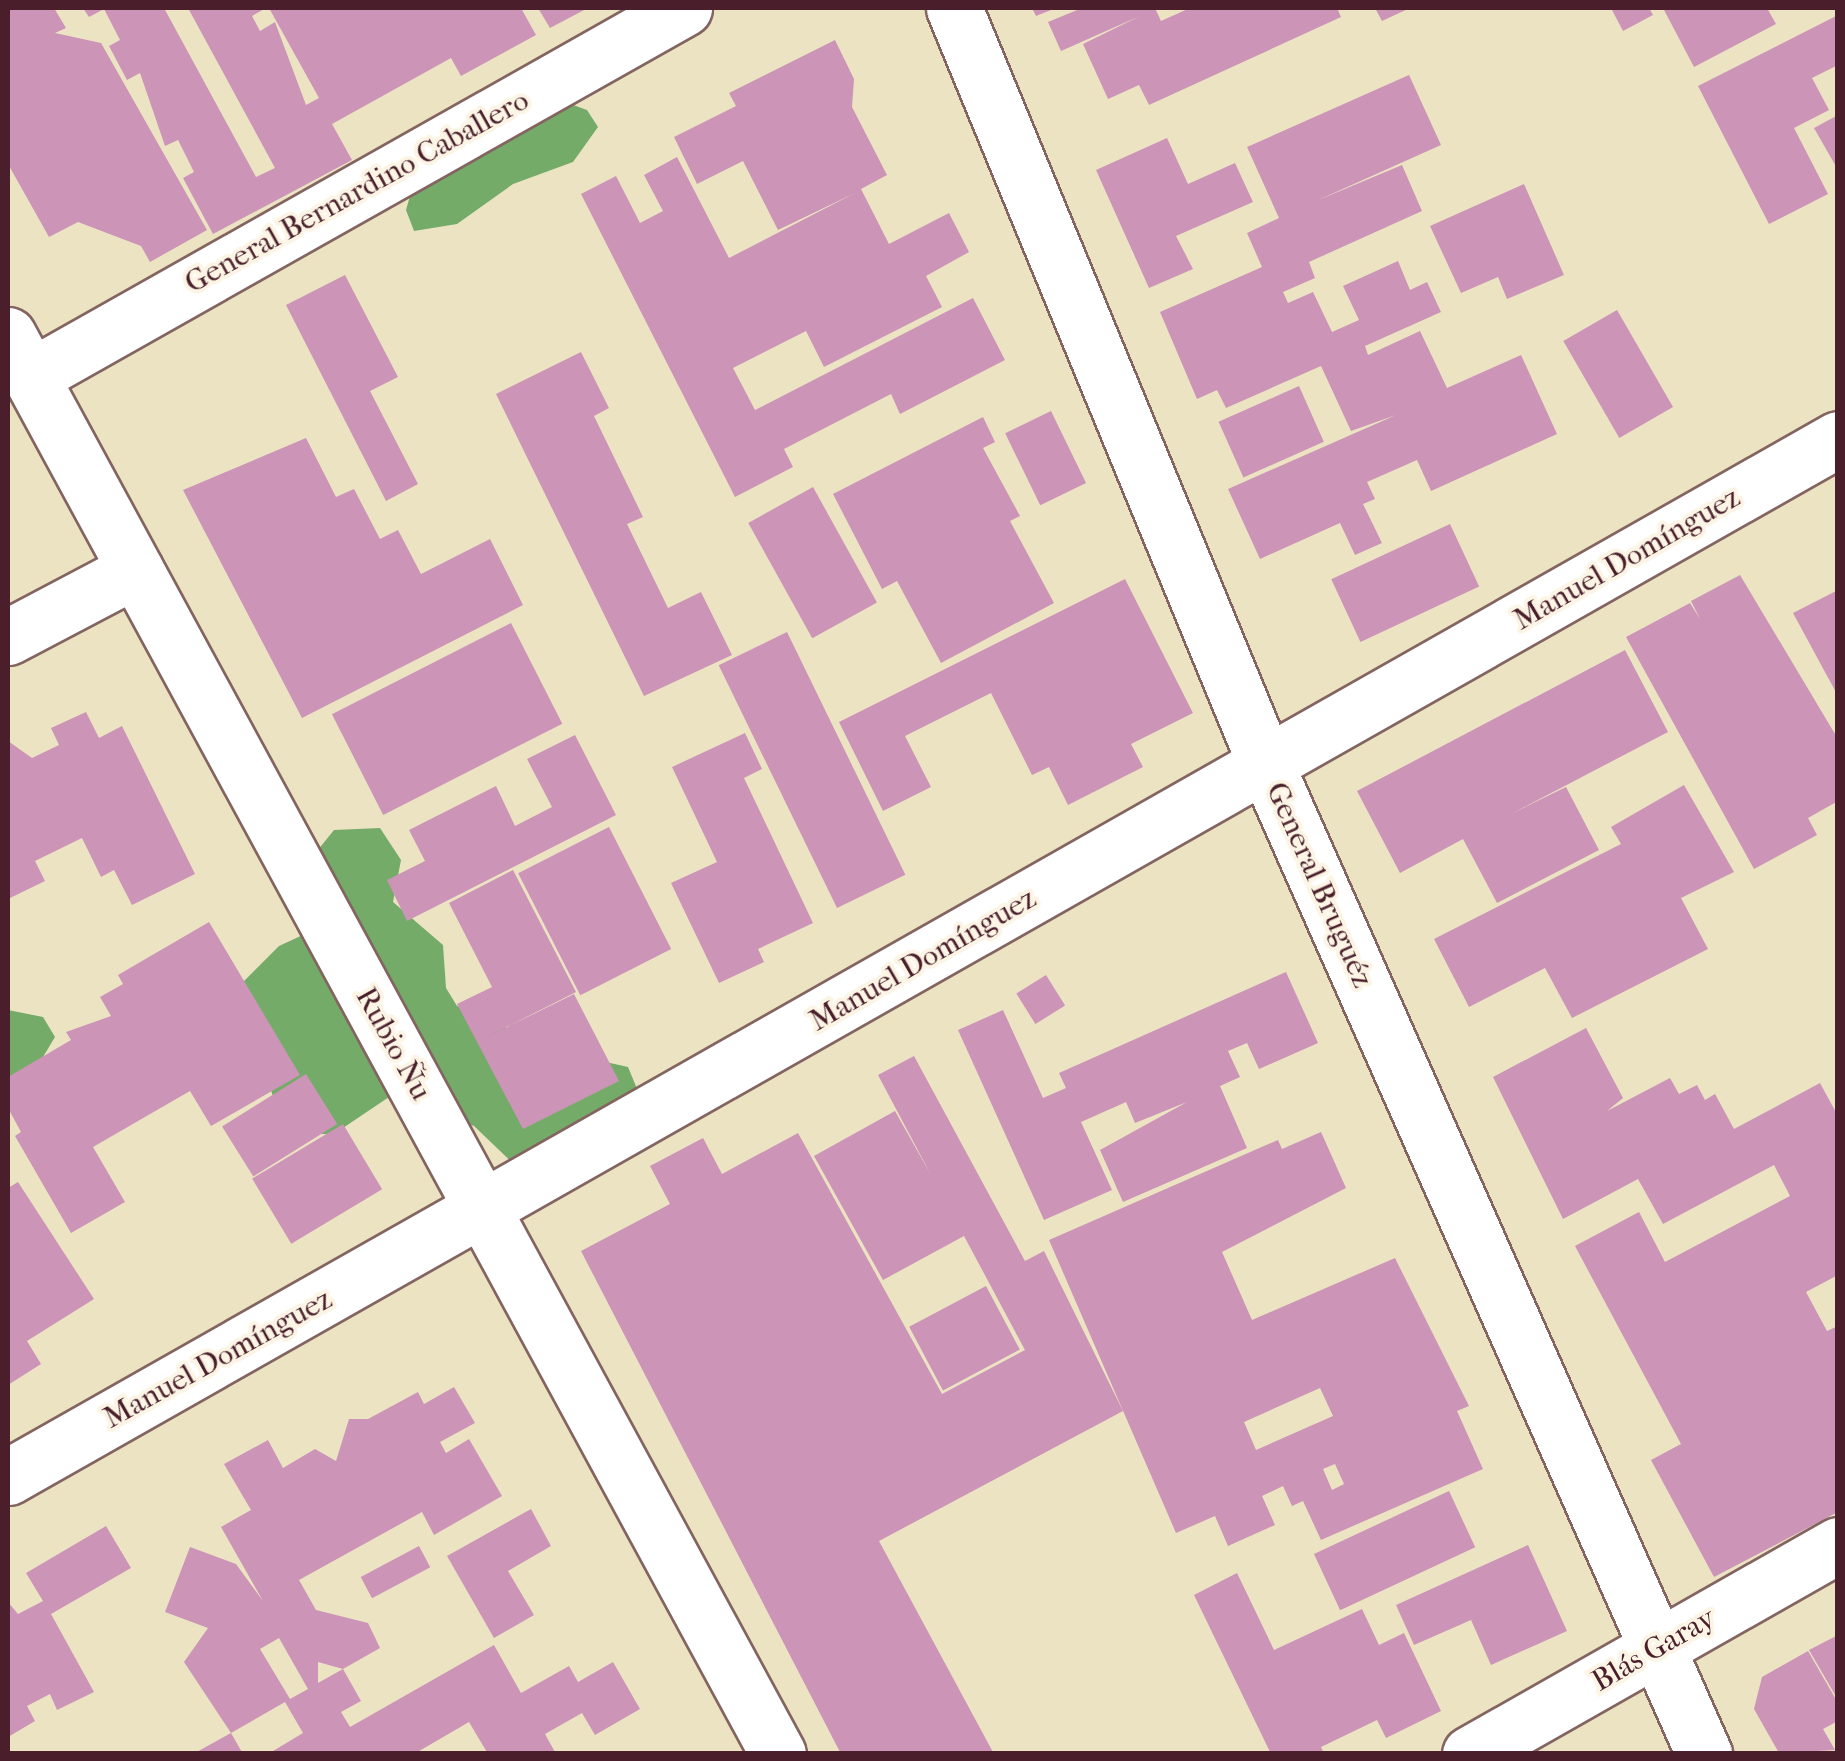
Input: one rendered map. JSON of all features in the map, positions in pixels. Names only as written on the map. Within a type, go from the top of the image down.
[{"type":"street","name":"General Bernardino Caballero","points":[[19,356],[684,8]]},
{"type":"street","name":"General Bruguéz","points":[[954,8],[1266,765],[1704,1754]]},
{"type":"street","name":"Rubio Ñu","points":[[19,356],[778,1754]]},
{"type":"street","name":"Manuel Domínguez","points":[[8,1477],[1838,439]]},
{"type":"street","points":[[8,637],[135,570]]},
{"type":"street","name":"Blás Garay","points":[[1470,1754],[1838,1545]]},
{"type":"green space","points":[[565,102],[587,110],[598,127],[573,162],[513,184],[457,224],[414,231],[406,210],[412,189]]},
{"type":"green space","points":[[380,828],[401,860],[393,902],[443,945],[446,988],[457,1006],[501,1022],[517,1042],[628,1067],[645,1108],[521,1171],[474,1126],[389,1097],[334,1134],[312,1134],[277,1111],[241,984],[279,946],[320,927],[305,866],[334,830]]},
{"type":"green space","points":[[8,1010],[43,1017],[55,1037],[8,1115]]},
{"type":"building","points":[[8,8],[54,8],[66,28],[55,33],[101,43],[207,230],[150,262],[141,246],[78,222],[49,237],[8,164]]},
{"type":"building","points":[[83,8],[164,8],[256,177],[275,168],[188,8],[266,8],[252,16],[260,31],[275,22],[306,105],[319,98],[269,8],[521,8],[536,35],[461,76],[451,58],[332,124],[352,160],[213,234],[183,178],[194,172],[178,140],[165,146],[140,73],[127,80],[109,46],[120,40],[104,9],[89,17]]},
{"type":"building","points":[[538,8],[588,8],[550,28]]},
{"type":"building","points":[[1032,8],[1056,8],[1036,16]]},
{"type":"building","points":[[1082,8],[1155,8],[1161,21],[1190,8],[1337,8],[1341,17],[1149,105],[1139,85],[1108,99],[1083,44],[1140,16],[1061,51],[1048,22]]},
{"type":"building","points":[[1375,8],[1410,8],[1382,21]]},
{"type":"building","points":[[1611,8],[1649,8],[1653,15],[1623,31]]},
{"type":"building","points":[[1663,8],[1767,8],[1776,24],[1694,67]]},
{"type":"building","points":[[1838,15],[1838,65],[1812,78],[1829,110],[1794,128],[1828,194],[1769,224],[1698,86]]},
{"type":"building","points":[[835,40],[854,79],[852,107],[887,175],[861,189],[889,244],[949,213],[969,252],[926,276],[942,307],[824,367],[806,331],[733,368],[755,410],[973,298],[1005,360],[900,414],[891,394],[784,449],[793,467],[735,497],[581,194],[616,176],[640,223],[663,211],[644,175],[677,157],[729,258],[855,193],[778,230],[743,161],[697,184],[674,137],[736,106],[729,93]]},
{"type":"building","points":[[1409,75],[1441,145],[1316,201],[1402,165],[1422,211],[1309,262],[1315,278],[1283,292],[1288,303],[1313,292],[1332,332],[1359,320],[1343,286],[1398,261],[1410,290],[1427,282],[1441,312],[1365,346],[1368,355],[1420,331],[1447,388],[1521,355],[1557,434],[1431,491],[1417,460],[1367,482],[1375,499],[1363,504],[1382,543],[1355,555],[1340,523],[1260,559],[1228,489],[1396,415],[1351,431],[1321,366],[1226,408],[1217,390],[1197,399],[1160,312],[1262,267],[1247,233],[1279,218],[1247,147]]},
{"type":"building","points":[[1838,115],[1838,170],[1814,128]]},
{"type":"building","points":[[1167,138],[1188,184],[1235,163],[1253,202],[1176,236],[1193,269],[1149,288],[1096,170]]},
{"type":"building","points":[[1524,184],[1564,275],[1507,299],[1498,277],[1461,293],[1430,226]]},
{"type":"building","points":[[345,275],[398,377],[370,391],[418,484],[386,501],[286,305]]},
{"type":"building","points":[[1617,310],[1673,407],[1619,438],[1563,341]]},
{"type":"building","points":[[581,352],[609,408],[594,416],[643,517],[627,524],[668,608],[701,592],[732,655],[644,696],[496,394]]},
{"type":"building","points":[[1299,386],[1324,442],[1243,478],[1219,422]]},
{"type":"building","points":[[1051,411],[1086,483],[1040,505],[1005,433]]},
{"type":"building","points":[[983,417],[995,442],[983,448],[1020,516],[1010,521],[1054,603],[941,663],[897,581],[882,589],[833,494]]},
{"type":"building","points":[[306,438],[336,497],[354,489],[380,539],[398,530],[421,574],[490,539],[523,605],[302,718],[183,490]]},
{"type":"building","points":[[813,487],[877,602],[812,638],[748,523]]},
{"type":"building","points":[[1450,524],[1479,587],[1360,642],[1331,579]]},
{"type":"building","points":[[1740,575],[1838,739],[1838,801],[1808,818],[1817,835],[1754,869],[1626,637],[1690,603],[1700,619],[1691,601]]},
{"type":"building","points":[[1125,579],[1193,713],[1131,744],[1143,767],[1068,805],[1049,767],[1032,775],[991,693],[905,736],[931,787],[883,811],[839,722]]},
{"type":"building","points":[[1838,590],[1838,696],[1793,613]]},
{"type":"building","points":[[511,623],[562,724],[383,815],[332,714]]},
{"type":"building","points":[[787,632],[905,875],[837,908],[719,665]]},
{"type":"building","points":[[1625,650],[1668,732],[1511,814],[1566,787],[1599,850],[1497,903],[1463,839],[1400,873],[1357,791]]},
{"type":"building","points":[[86,712],[99,738],[122,726],[195,874],[132,905],[114,870],[101,877],[82,838],[35,861],[45,881],[8,899],[8,741],[32,758],[59,745],[51,728]]},
{"type":"building","points":[[745,733],[762,769],[744,778],[813,923],[758,949],[764,962],[719,983],[671,883],[717,862],[672,767]]},
{"type":"building","points":[[575,735],[616,815],[407,921],[387,880],[425,861],[409,830],[496,786],[515,826],[552,807],[527,759]]},
{"type":"building","points":[[1684,785],[1734,872],[1681,898],[1708,949],[1572,1018],[1545,968],[1469,1007],[1434,939],[1621,844],[1611,827]]},
{"type":"building","points":[[609,827],[671,949],[580,995],[518,873]]},
{"type":"building","points":[[513,870],[576,992],[487,1037],[574,994],[619,1081],[523,1129],[457,1004],[492,987],[449,903]]},
{"type":"building","points":[[209,922],[300,1075],[211,1126],[190,1091],[93,1147],[125,1202],[71,1233],[15,1136],[21,1132],[8,1108],[8,1077],[71,1040],[66,1032],[111,1016],[100,997],[123,984],[118,975]]},
{"type":"building","points":[[1286,972],[1318,1043],[1259,1069],[1247,1043],[1228,1051],[1240,1077],[1220,1086],[1247,1148],[1123,1202],[1100,1150],[1187,1102],[1135,1123],[1126,1102],[1081,1122],[1112,1190],[1044,1220],[958,1030],[1003,1010],[1043,1098],[1066,1088],[1059,1073]]},
{"type":"building","points":[[1046,975],[1065,1006],[1035,1024],[1016,994]]},
{"type":"building","points":[[1586,1028],[1623,1098],[1607,1111],[1670,1078],[1679,1094],[1697,1085],[1705,1100],[1715,1094],[1734,1129],[1820,1083],[1838,1116],[1838,1275],[1806,1292],[1827,1331],[1838,1326],[1838,1512],[1714,1577],[1651,1460],[1681,1444],[1575,1246],[1639,1212],[1665,1262],[1790,1196],[1774,1165],[1663,1224],[1638,1179],[1563,1219],[1493,1077]]},
{"type":"building","points":[[914,1056],[1025,1261],[1044,1251],[1123,1411],[879,1541],[994,1754],[841,1754],[581,1251],[670,1204],[650,1166],[703,1138],[722,1174],[798,1133],[942,1394],[1025,1350],[964,1236],[883,1280],[814,1156],[895,1111],[931,1175],[878,1075]]},
{"type":"building","points":[[306,1074],[337,1124],[253,1176],[222,1126]]},
{"type":"building","points":[[343,1124],[382,1189],[291,1244],[252,1179]]},
{"type":"building","points":[[1321,1132],[1346,1188],[1222,1252],[1252,1320],[1395,1258],[1469,1406],[1457,1411],[1483,1469],[1321,1540],[1303,1501],[1292,1506],[1283,1486],[1262,1496],[1275,1525],[1228,1546],[1215,1516],[1176,1533],[1049,1240],[1278,1140],[1282,1149]],"holes":[[[1320,1388],[1333,1416],[1256,1450],[1244,1422]],[[1335,1464],[1344,1484],[1332,1490],[1323,1469]]]},
{"type":"building","points":[[18,1182],[94,1299],[27,1341],[41,1364],[8,1385],[8,1188]]},
{"type":"building","points":[[986,1286],[1020,1350],[943,1390],[909,1327]]},
{"type":"building","points":[[454,1387],[475,1423],[440,1442],[446,1453],[469,1439],[502,1496],[434,1535],[422,1512],[299,1580],[316,1610],[368,1623],[380,1648],[343,1669],[361,1701],[341,1712],[350,1727],[494,1645],[521,1693],[569,1666],[578,1682],[613,1662],[640,1709],[595,1735],[582,1713],[545,1734],[556,1754],[488,1754],[469,1722],[414,1754],[268,1754],[303,1733],[285,1702],[231,1733],[184,1662],[208,1628],[165,1612],[190,1547],[236,1564],[263,1601],[221,1527],[251,1510],[224,1464],[268,1440],[283,1468],[315,1449],[336,1461],[349,1419],[368,1419],[418,1392],[424,1404]],"holes":[[[279,1638],[308,1689],[290,1699],[260,1649]],[[318,1662],[343,1669],[318,1683]]]},
{"type":"building","points":[[1449,1491],[1475,1547],[1340,1610],[1314,1554]]},
{"type":"building","points":[[531,1509],[551,1546],[508,1571],[534,1615],[494,1638],[447,1556]]},
{"type":"building","points":[[106,1526],[131,1568],[51,1614],[94,1692],[57,1710],[50,1694],[27,1706],[35,1721],[8,1737],[8,1602],[18,1614],[43,1601],[26,1573]]},
{"type":"building","points":[[1528,1545],[1567,1631],[1491,1665],[1471,1620],[1414,1645],[1396,1605]]},
{"type":"building","points":[[419,1546],[430,1567],[372,1598],[361,1577]]},
{"type":"building","points":[[1237,1573],[1274,1650],[1362,1609],[1379,1645],[1404,1633],[1441,1711],[1386,1738],[1377,1720],[1321,1747],[1324,1754],[1271,1754],[1194,1595]]},
{"type":"building","points":[[1838,1635],[1838,1700],[1809,1650]]},
{"type":"building","points":[[1808,1651],[1838,1703],[1838,1721],[1823,1729],[1835,1750],[1779,1753],[1754,1709],[1762,1677]]},
{"type":"building","points":[[231,1733],[243,1754],[193,1754]]}]
